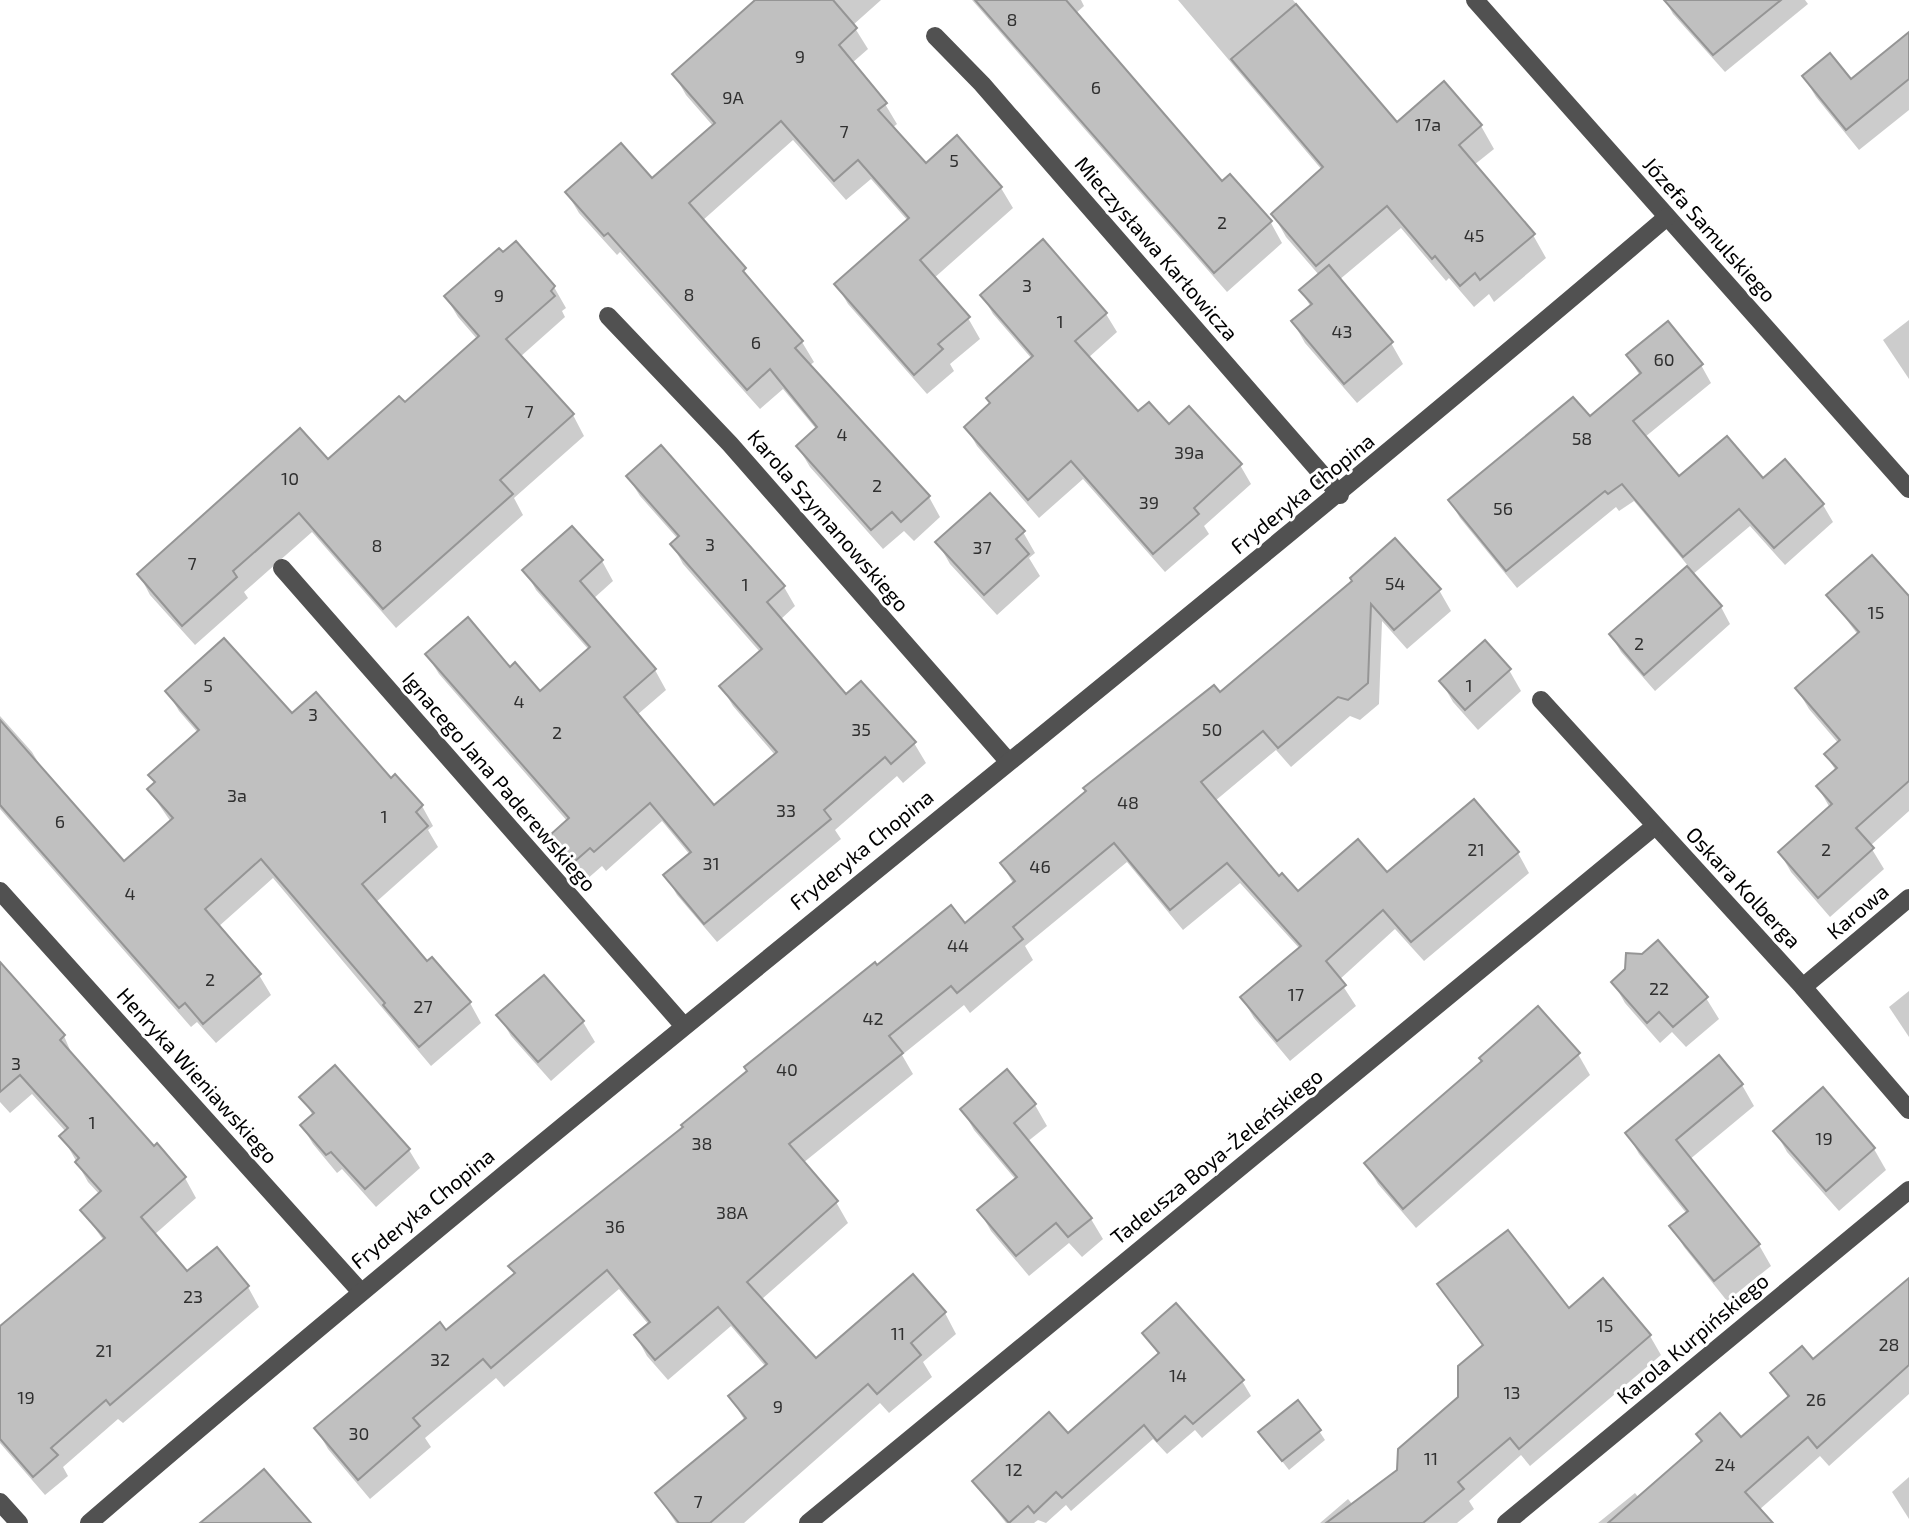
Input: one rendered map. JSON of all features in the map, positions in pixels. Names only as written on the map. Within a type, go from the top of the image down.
[{"type":"street","name":"Józefa Samulskiego","points":[[1475,0],[1909,489]]},
{"type":"street","name":"Mieczysława Karłowicza","points":[[935,36],[982,84],[1339,495]]},
{"type":"street","name":"Fryderyka Chopina","points":[[89,1523],[360,1291],[683,1025],[1339,495],[1667,217]]},
{"type":"street","name":"Karola Szymanowskiego","points":[[608,316],[730,444],[1008,761]]},
{"type":"street","name":"Ignacego Jana Paderewskiego","points":[[282,568],[683,1025]]},
{"type":"street","name":"Oskara Kolberga","points":[[1541,700],[1803,987],[1909,1110]]},
{"type":"street","name":"Tadeusza Boya-Żeleńskiego","points":[[808,1523],[1655,826]]},
{"type":"street","name":"Henryka Wieniawskiego","points":[[0,891],[360,1291]]},
{"type":"street","name":"Karowa","points":[[1803,987],[1909,898]]},
{"type":"street","name":"Karola Kurpińskiego","points":[[1506,1523],[1909,1190]]},
{"type":"street","points":[[0,1502],[19,1523]]},
{"type":"building","points":[[755,0],[833,0],[857,28],[839,45],[887,103],[878,110],[926,163],[957,135],[1002,187],[920,260],[970,317],[938,344],[943,349],[914,375],[834,284],[909,218],[858,160],[834,181],[781,121],[689,203],[746,268],[743,271],[803,341],[795,348],[930,496],[901,522],[892,512],[871,530],[796,446],[817,427],[770,369],[747,390],[608,233],[604,236],[565,192],[621,143],[652,178],[715,123],[672,74]]},
{"type":"building","points":[[975,0],[1066,0],[1222,181],[1230,174],[1272,221],[1214,273]]},
{"type":"building","points":[[1664,0],[1781,0],[1713,55]]},
{"type":"building","points":[[1296,4],[1397,122],[1444,81],[1482,125],[1459,145],[1535,234],[1480,280],[1475,273],[1460,286],[1435,256],[1432,259],[1387,206],[1316,266],[1271,214],[1323,167],[1231,59]]},
{"type":"building","points":[[1909,32],[1909,79],[1846,130],[1802,76],[1830,53],[1851,79]]},
{"type":"building","points":[[1043,239],[1107,313],[1075,341],[1138,411],[1149,402],[1169,424],[1189,406],[1242,464],[1194,508],[1199,514],[1153,554],[1071,461],[1028,500],[964,427],[990,403],[986,398],[1033,356],[980,295]]},
{"type":"building","points":[[516,241],[555,286],[551,291],[555,296],[506,339],[574,414],[500,480],[513,494],[383,609],[299,513],[233,571],[237,577],[182,626],[137,574],[300,428],[328,459],[399,396],[405,402],[479,336],[444,296],[499,248],[503,252]]},
{"type":"building","points":[[1329,265],[1393,342],[1344,384],[1291,321],[1312,304],[1299,290]]},
{"type":"building","points":[[1668,321],[1703,364],[1633,421],[1679,476],[1727,436],[1763,478],[1785,459],[1824,504],[1774,548],[1739,509],[1683,557],[1622,484],[1608,494],[1605,491],[1506,571],[1448,500],[1573,397],[1590,416],[1641,373],[1626,355]]},
{"type":"building","points":[[661,445],[785,586],[767,602],[846,694],[861,681],[916,742],[891,764],[885,757],[824,810],[831,819],[704,924],[663,875],[691,852],[650,803],[594,852],[590,848],[574,862],[550,835],[569,818],[425,654],[468,617],[510,667],[515,662],[540,691],[590,647],[522,570],[572,526],[603,560],[580,581],[656,669],[624,697],[714,805],[777,752],[719,686],[762,649],[670,544],[679,536],[626,476]]},
{"type":"building","points":[[990,493],[1025,531],[1016,539],[1029,554],[984,595],[935,542]]},
{"type":"building","points":[[1395,538],[1441,589],[1394,630],[1371,604],[1368,683],[1348,700],[1338,697],[1278,748],[1263,731],[1201,782],[1279,876],[1282,873],[1298,891],[1358,839],[1387,872],[1474,799],[1519,852],[1411,942],[1383,910],[1326,961],[1346,985],[1277,1041],[1240,997],[1301,946],[1227,863],[1170,910],[1114,843],[1013,927],[1023,939],[957,993],[951,986],[889,1036],[903,1053],[789,1144],[838,1201],[747,1282],[816,1358],[913,1274],[946,1312],[911,1343],[921,1355],[877,1394],[868,1384],[710,1523],[679,1523],[655,1493],[746,1418],[728,1396],[767,1364],[718,1307],[655,1360],[634,1335],[650,1322],[607,1270],[491,1368],[483,1359],[413,1418],[420,1426],[358,1480],[314,1428],[440,1322],[446,1330],[515,1273],[508,1266],[683,1127],[681,1125],[747,1071],[744,1067],[875,962],[877,965],[951,905],[965,923],[1015,881],[1000,863],[1086,791],[1083,788],[1214,685],[1220,692],[1352,581],[1350,578]]},
{"type":"building","points":[[1872,555],[1909,596],[1909,781],[1856,828],[1874,848],[1818,898],[1778,852],[1832,804],[1816,786],[1837,768],[1824,754],[1840,740],[1795,688],[1859,632],[1826,595]]},
{"type":"building","points":[[1687,566],[1722,606],[1644,675],[1609,634]]},
{"type":"building","points":[[224,638],[292,713],[316,692],[391,778],[395,774],[423,805],[416,812],[428,826],[362,884],[427,961],[432,957],[471,1002],[419,1047],[383,1005],[385,1003],[261,859],[205,909],[261,974],[203,1024],[185,1003],[179,1008],[0,805],[0,720],[124,861],[173,818],[147,789],[155,782],[148,775],[199,730],[165,691]]},
{"type":"building","points":[[1485,640],[1511,669],[1465,710],[1439,681]]},
{"type":"building","points":[[1658,940],[1708,997],[1673,1027],[1659,1012],[1647,1023],[1611,982],[1625,969],[1626,953],[1642,954]]},
{"type":"building","points":[[0,962],[65,1035],[60,1040],[154,1146],[157,1143],[186,1177],[141,1217],[187,1271],[217,1247],[249,1286],[110,1405],[106,1400],[51,1448],[58,1455],[33,1477],[0,1439],[0,1326],[105,1238],[80,1210],[101,1191],[75,1162],[79,1158],[59,1136],[68,1128],[20,1075],[0,1092]]},
{"type":"building","points":[[544,975],[584,1021],[538,1062],[496,1015]]},
{"type":"building","points":[[1538,1006],[1580,1053],[1403,1209],[1364,1163],[1482,1061],[1479,1058]]},
{"type":"building","points":[[1719,1055],[1743,1084],[1676,1140],[1760,1244],[1714,1281],[1669,1226],[1688,1211],[1625,1133]]},
{"type":"building","points":[[335,1065],[410,1149],[365,1189],[331,1152],[326,1155],[300,1125],[314,1113],[299,1097]]},
{"type":"building","points":[[1007,1069],[1036,1104],[1014,1123],[1092,1218],[1068,1237],[1056,1223],[1016,1256],[977,1210],[1017,1177],[960,1109]]},
{"type":"building","points":[[1823,1087],[1875,1148],[1826,1191],[1773,1131]]},
{"type":"building","points":[[1508,1230],[1569,1308],[1603,1278],[1651,1335],[1519,1449],[1510,1438],[1458,1482],[1464,1489],[1423,1523],[1326,1523],[1397,1470],[1398,1449],[1458,1397],[1458,1366],[1483,1345],[1437,1284]]},
{"type":"building","points":[[1909,1278],[1909,1365],[1817,1448],[1808,1437],[1745,1492],[1773,1523],[1608,1523],[1702,1441],[1696,1434],[1720,1413],[1741,1437],[1789,1396],[1770,1373],[1802,1346],[1813,1359]]},
{"type":"building","points":[[1176,1303],[1244,1380],[1193,1424],[1185,1416],[1157,1441],[1144,1425],[1062,1498],[1056,1492],[1034,1513],[1028,1506],[1009,1523],[972,1481],[1049,1412],[1068,1433],[1159,1353],[1142,1333]]},
{"type":"building","points":[[1298,1400],[1321,1430],[1282,1461],[1258,1432]]},
{"type":"building","points":[[264,1469],[311,1523],[200,1523],[242,1488]]}]
